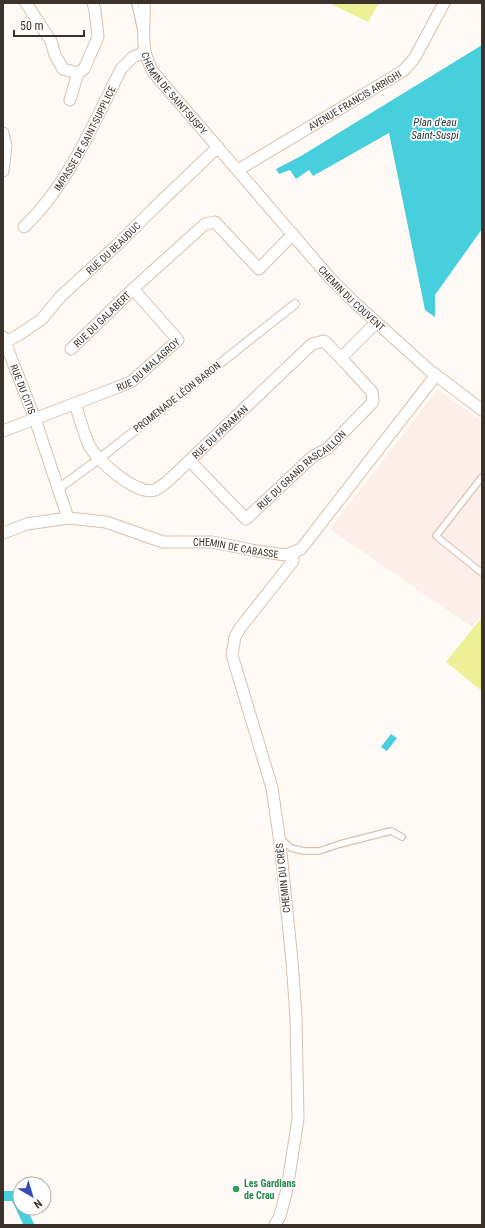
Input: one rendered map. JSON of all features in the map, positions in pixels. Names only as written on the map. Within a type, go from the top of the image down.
[{"type":"street","points":[[26,3],[51,41],[63,69],[78,73]]},
{"type":"street","points":[[70,100],[78,73],[84,69],[98,37],[93,3]]},
{"type":"street","name":"CHEMIN DE SAINT-SUSPY","points":[[144,3],[144,47],[153,72],[238,170]]},
{"type":"street","name":"AVENUE FRANCIS ARRIGHI","points":[[238,170],[403,72],[414,59],[444,3]]},
{"type":"street","name":"IMPASSE DE SAINT-SUPPLICE","points":[[24,227],[35,218],[54,194],[76,156],[121,69],[144,47]]},
{"type":"street","points":[[3,133],[6,146],[3,171]]},
{"type":"street","name":"RUE DU BEAUDUC","points":[[4,341],[23,332],[42,318],[60,297],[117,245],[218,147]]},
{"type":"street","name":"CHEMIN DU COUVENT","points":[[238,170],[339,287],[376,323],[436,375],[482,410]]},
{"type":"street","points":[[133,288],[205,224],[215,222],[259,269],[293,234]]},
{"type":"street","name":"RUE DU GALABERT","points":[[71,349],[133,288]]},
{"type":"street","name":"RUE DU MALAGROY","points":[[3,430],[131,382],[178,340],[133,288]]},
{"type":"street","name":"PROMENADE LÉON BARON","points":[[58,489],[99,459],[295,304]]},
{"type":"street","points":[[341,358],[376,323]]},
{"type":"street","name":"RUE DU CITIS","points":[[4,341],[35,419]]},
{"type":"street","name":"RUE DU FARAMAN","points":[[75,404],[90,446],[99,459],[115,475],[143,490],[155,490],[168,481],[190,461],[312,344],[324,341],[341,358]]},
{"type":"street","name":"RUE DU GRAND RASCAILLON","points":[[190,461],[246,519],[312,457],[328,448],[373,402],[372,392],[341,358]]},
{"type":"street","name":"CHEMIN DE CABASSE","points":[[3,533],[28,524],[68,518],[106,522],[163,542],[212,542],[286,555],[293,553],[301,549],[436,375]]},
{"type":"street","points":[[35,419],[68,518]]},
{"type":"street","name":"CHEMIN DU CRÈS","points":[[275,1225],[280,1216],[287,1188],[298,1119],[296,1017],[292,961],[279,838],[272,788],[232,655],[235,637],[240,628],[293,561],[293,553]]},
{"type":"lane","points":[[135,3],[144,47]]},
{"type":"lane","points":[[482,477],[436,536],[482,573]]},
{"type":"lane","points":[[279,838],[291,848],[319,852],[350,841],[391,831],[402,837]]},
{"type":"shaded area","points":[[438,389],[482,422],[482,614],[472,627],[330,529]]},
{"type":"green space","points":[[329,3],[379,3],[368,22]]},
{"type":"green space","points":[[482,617],[482,691],[446,662]]},
{"type":"water","name":"Plan d'eau Saint-Suspi","points":[[482,45],[482,229],[435,295],[435,317],[425,310],[389,133],[313,176],[309,170],[296,179],[290,170],[279,174],[276,169],[301,156]]},
{"type":"water","points":[[391,734],[397,738],[387,751],[381,747]]},
{"type":"waterway","points":[[3,1196],[12,1196]]},
{"type":"waterway","points":[[25,1216],[29,1225]]},
{"type":"place","name":"Les Gardians de Crau","points":[[236,1189]]}]
